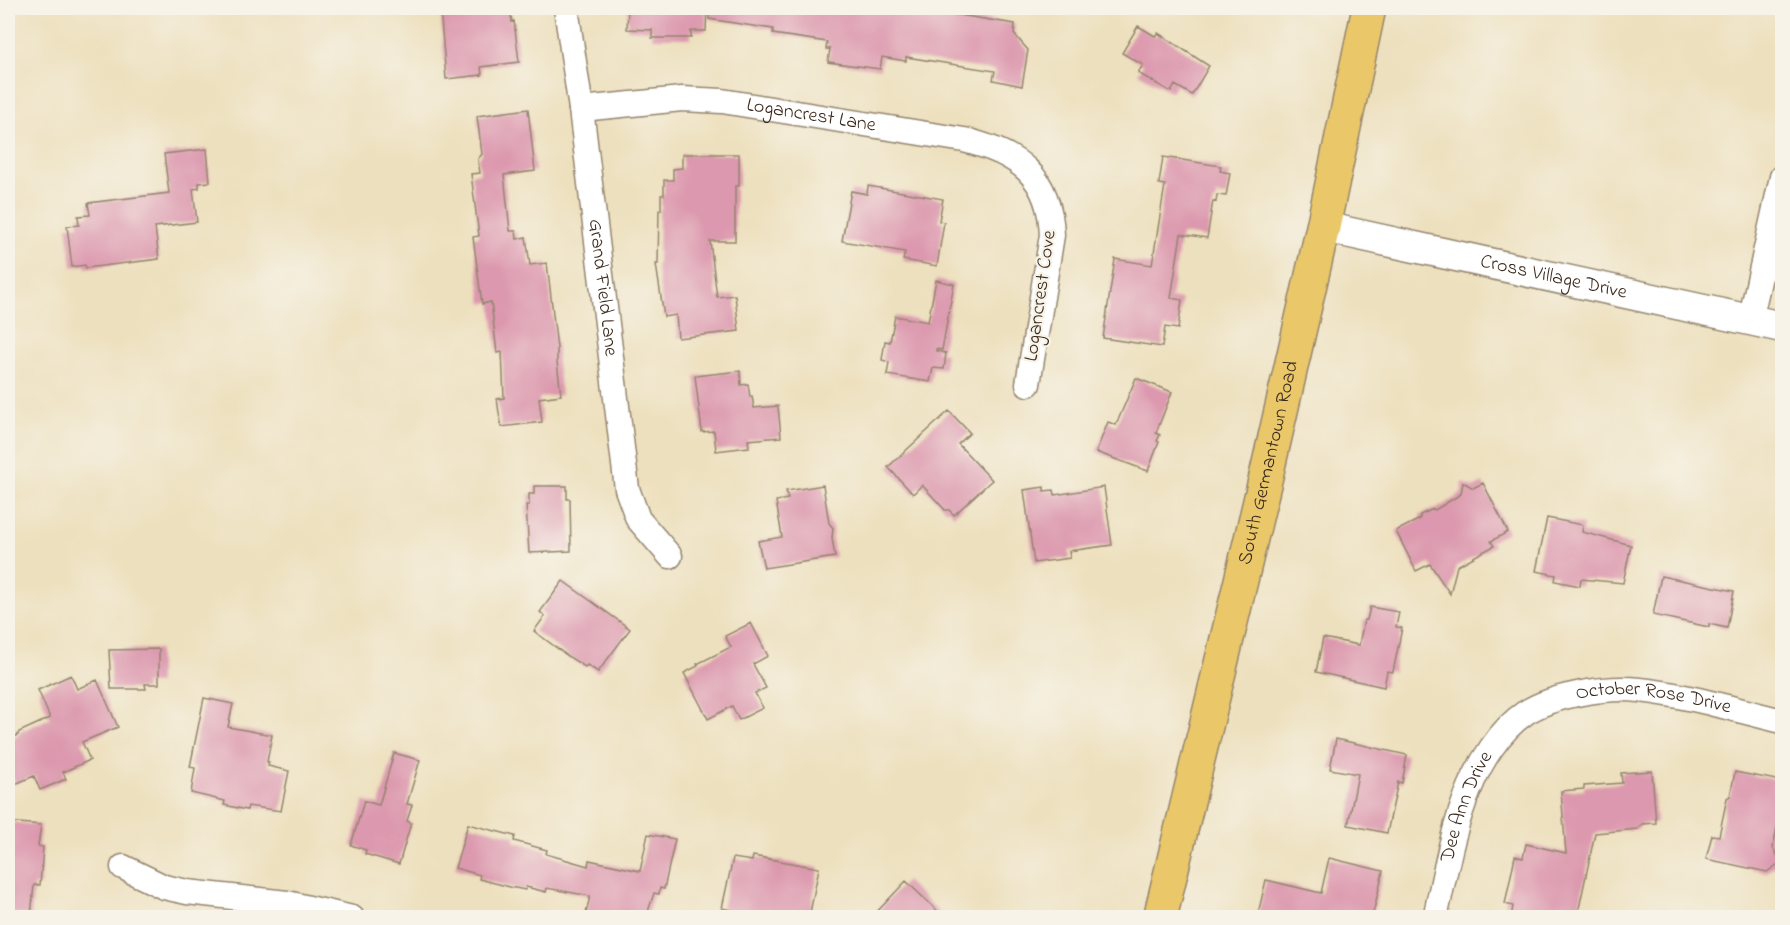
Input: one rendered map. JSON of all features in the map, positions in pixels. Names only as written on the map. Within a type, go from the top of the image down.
[{"type":"main road","name":"South Germantown Road","points":[[1160,918],[1267,472],[1323,227],[1369,8]]},
{"type":"street","name":"Grand Field Lane","points":[[566,8],[581,110],[627,489],[638,519],[670,556]]},
{"type":"street","name":"Logancrest Lane","points":[[581,110],[682,99],[722,101],[984,145],[1004,153],[1034,175]]},
{"type":"street","name":"Logancrest Cove","points":[[1028,384],[1052,235],[1052,219],[1034,175]]},
{"type":"street","points":[[1750,321],[1782,177]]},
{"type":"street","name":"Cross Village Drive","points":[[1323,227],[1782,327]]},
{"type":"street","name":"October Rose Drive","points":[[1525,713],[1563,697],[1599,690],[1638,690],[1782,721]]},
{"type":"street","name":"Dee Ann Drive","points":[[1436,918],[1455,828],[1469,789],[1501,735],[1525,713]]},
{"type":"street","points":[[123,867],[164,888],[287,903],[352,918]]},
{"type":"building","points":[[440,8],[510,8],[512,22],[514,21],[519,62],[481,67],[482,75],[446,79]]},
{"type":"building","points":[[628,8],[707,8],[706,31],[691,31],[691,38],[652,38],[652,30],[627,29]]},
{"type":"building","points":[[710,8],[915,8],[1015,24],[1014,34],[1028,50],[1022,86],[993,80],[995,71],[906,57],[906,61],[882,57],[880,69],[828,62],[830,49],[826,49],[827,42],[773,34],[773,29],[709,19]]},
{"type":"building","points":[[1138,26],[1155,36],[1158,33],[1209,66],[1192,95],[1175,85],[1171,92],[1138,73],[1143,65],[1122,53]]},
{"type":"building","points":[[528,109],[535,171],[504,175],[510,231],[516,231],[517,239],[526,237],[530,265],[547,263],[561,395],[539,398],[542,422],[501,427],[497,399],[504,398],[502,352],[497,353],[491,302],[482,304],[473,237],[479,236],[471,174],[480,173],[478,159],[482,154],[477,116]]},
{"type":"building","points":[[207,149],[210,182],[199,183],[199,188],[193,189],[197,222],[155,227],[159,259],[86,268],[85,265],[72,267],[67,226],[79,225],[78,216],[90,215],[88,203],[169,193],[164,154]]},
{"type":"building","points":[[682,154],[739,154],[739,186],[735,186],[735,241],[710,241],[717,297],[735,295],[739,331],[678,338],[676,315],[664,317],[656,264],[658,264],[659,210],[661,210],[661,195],[664,195],[664,180],[673,180],[673,169],[682,168]]},
{"type":"building","points":[[1163,157],[1221,166],[1220,171],[1230,173],[1226,196],[1217,195],[1216,202],[1213,201],[1207,238],[1181,234],[1171,298],[1182,300],[1178,329],[1165,327],[1162,347],[1103,338],[1115,259],[1152,265],[1165,185],[1159,184]]},
{"type":"building","points":[[868,186],[943,199],[939,221],[944,222],[937,266],[903,260],[905,252],[842,241],[851,191],[867,194]]},
{"type":"building","points":[[936,280],[954,284],[942,350],[936,349],[936,351],[946,353],[944,369],[933,368],[930,382],[887,375],[889,362],[882,360],[885,341],[890,342],[895,316],[928,322]]},
{"type":"building","points":[[740,371],[741,385],[748,384],[754,408],[778,406],[781,437],[748,440],[749,447],[716,451],[714,431],[702,432],[695,376]]},
{"type":"building","points":[[1136,378],[1172,392],[1156,433],[1160,435],[1157,441],[1159,442],[1148,471],[1096,452],[1108,422],[1116,425]]},
{"type":"building","points":[[949,411],[970,433],[958,444],[992,480],[954,515],[949,510],[945,510],[922,485],[913,494],[888,467]]},
{"type":"building","points":[[1463,482],[1473,488],[1483,483],[1508,532],[1491,541],[1494,546],[1457,566],[1450,594],[1430,564],[1416,571],[1396,531],[1420,519],[1420,515],[1435,510],[1461,494]]},
{"type":"building","points":[[823,485],[829,523],[833,528],[835,557],[764,568],[758,541],[782,537],[776,501],[788,499],[786,491]]},
{"type":"building","points":[[534,486],[567,486],[567,499],[570,499],[571,551],[529,553],[526,505],[529,505],[529,494],[534,494]]},
{"type":"building","points":[[1044,487],[1044,491],[1054,490],[1055,495],[1104,487],[1112,545],[1069,551],[1070,558],[1034,563],[1024,490]]},
{"type":"building","points":[[1547,518],[1583,525],[1582,532],[1631,545],[1623,583],[1581,579],[1580,586],[1555,581],[1556,575],[1536,571]]},
{"type":"building","points":[[1661,576],[1734,591],[1727,628],[1709,624],[1709,627],[1653,615]]},
{"type":"building","points":[[563,581],[630,629],[598,672],[569,657],[534,631],[545,616],[540,612]]},
{"type":"building","points":[[1370,607],[1399,612],[1396,627],[1402,628],[1393,672],[1387,671],[1384,687],[1316,672],[1323,638],[1359,645],[1364,620],[1367,620]]},
{"type":"building","points":[[751,623],[768,656],[753,664],[766,688],[755,693],[763,708],[739,720],[732,706],[708,719],[684,673],[731,647],[725,636]]},
{"type":"building","points":[[159,649],[159,684],[145,684],[146,689],[111,689],[109,650]]},
{"type":"building","points":[[71,675],[77,689],[97,680],[118,727],[82,742],[90,760],[63,772],[66,779],[40,790],[34,776],[15,784],[8,766],[8,740],[18,735],[19,732],[50,718],[38,690]]},
{"type":"building","points":[[204,698],[233,704],[228,727],[272,735],[268,766],[289,771],[281,811],[248,806],[247,810],[224,805],[225,801],[191,793],[195,768],[190,767]]},
{"type":"building","points":[[1336,739],[1407,755],[1402,783],[1398,782],[1387,833],[1348,825],[1358,774],[1330,769]]},
{"type":"building","points":[[394,753],[420,760],[407,804],[412,805],[407,821],[411,823],[399,864],[365,854],[366,850],[351,845],[364,801],[379,805]]},
{"type":"building","points":[[1652,771],[1656,823],[1642,824],[1638,829],[1595,833],[1577,918],[1511,918],[1513,906],[1505,904],[1515,856],[1523,858],[1526,844],[1566,853],[1561,791],[1584,789],[1584,786],[1622,783],[1621,773]]},
{"type":"building","points":[[1735,772],[1782,781],[1777,805],[1781,806],[1773,848],[1781,862],[1767,872],[1706,859],[1712,835],[1719,836]]},
{"type":"building","points":[[8,822],[41,825],[38,846],[43,847],[40,885],[34,885],[31,916],[8,913]]},
{"type":"building","points":[[468,824],[515,836],[514,841],[547,850],[546,854],[588,866],[589,860],[640,871],[648,834],[675,839],[664,889],[660,888],[659,894],[654,893],[646,918],[585,918],[590,896],[547,888],[546,892],[526,887],[525,890],[510,887],[479,879],[480,875],[455,868]]},
{"type":"building","points":[[753,856],[819,868],[809,918],[772,918],[722,908],[733,858],[752,861]]},
{"type":"building","points":[[1329,858],[1383,871],[1372,918],[1257,918],[1266,880],[1321,893]]},
{"type":"building","points":[[906,881],[945,918],[871,918]]}]
